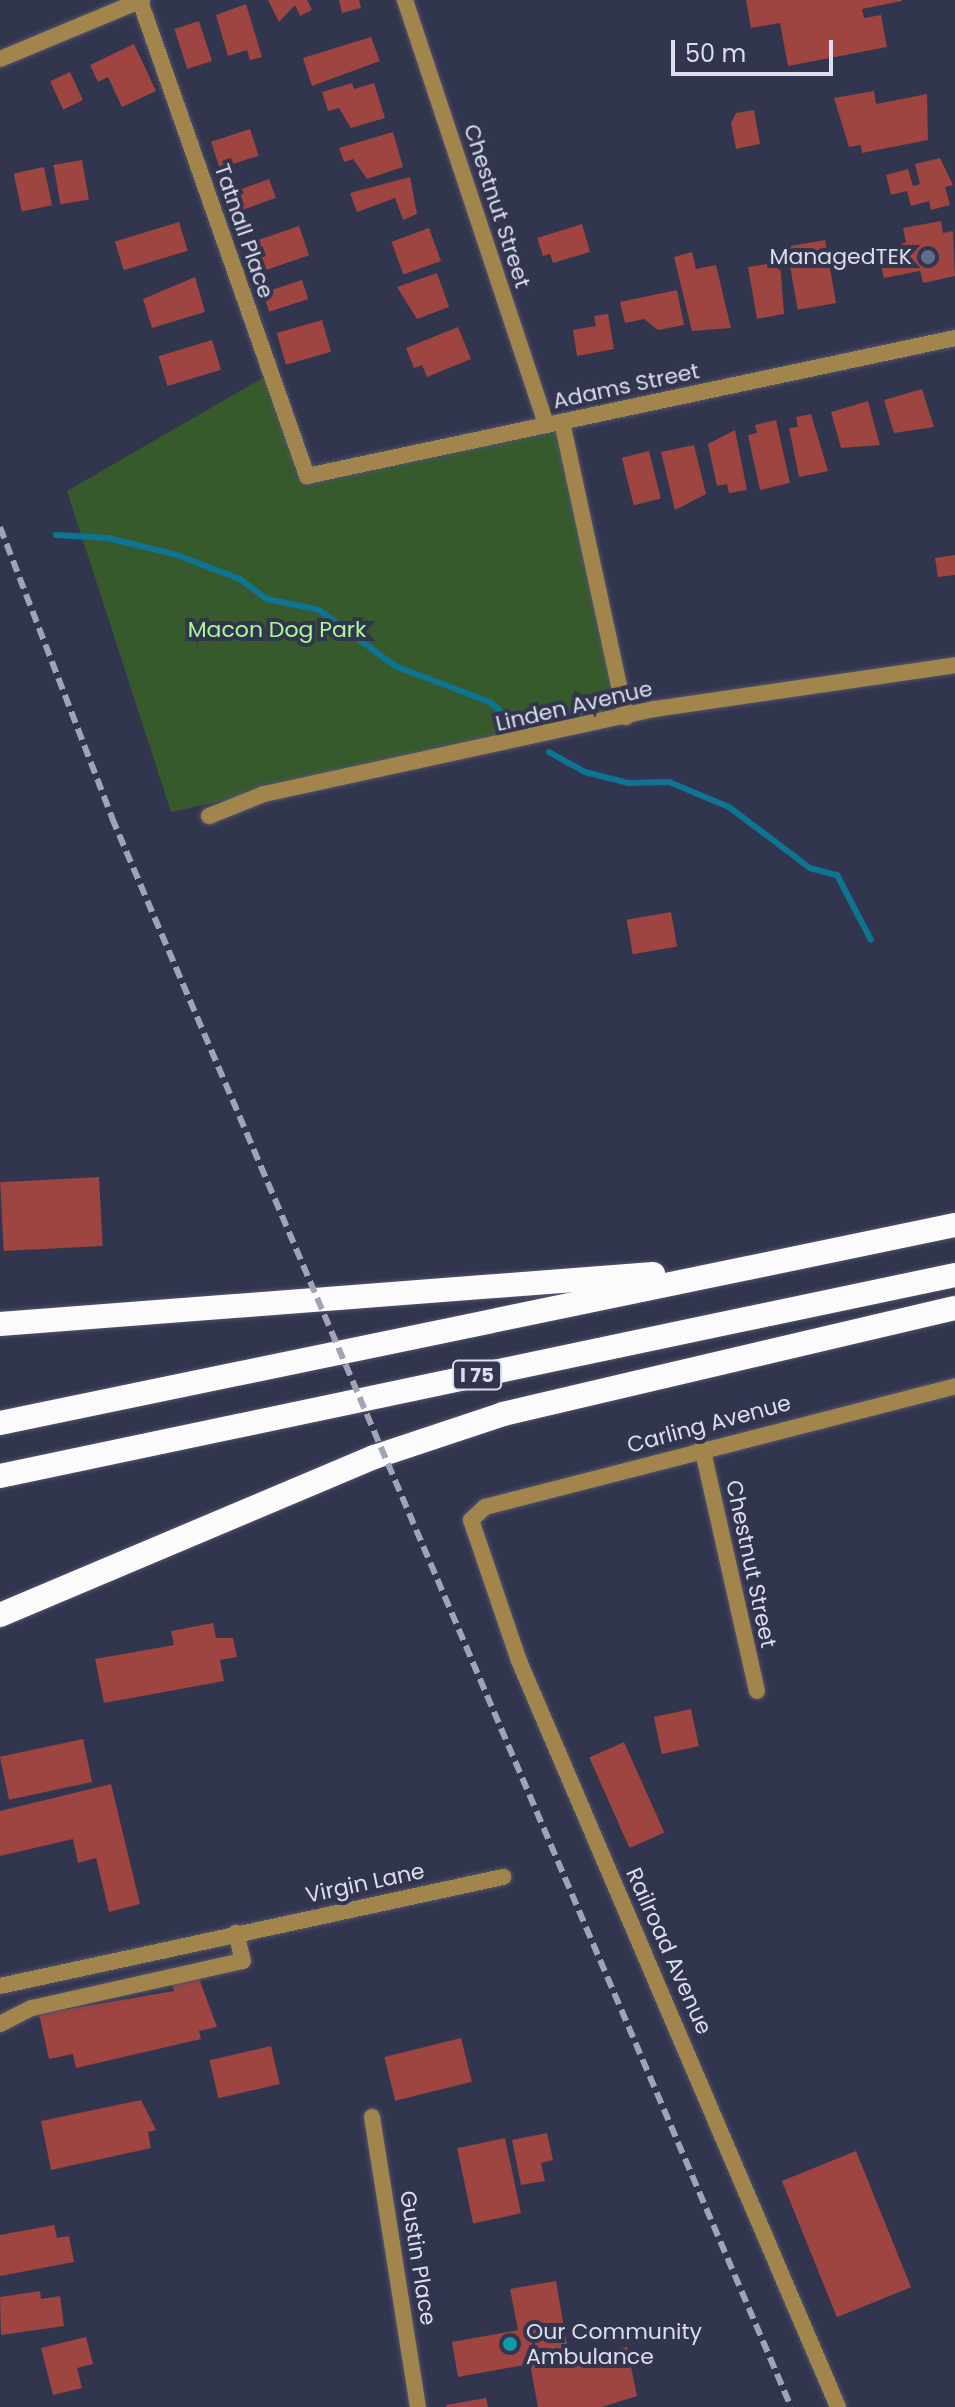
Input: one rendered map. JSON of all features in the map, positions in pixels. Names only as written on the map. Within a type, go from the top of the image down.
[{"type":"highway","name":"I 75","points":[[0,1423],[720,1271],[955,1225]]},
{"type":"highway","points":[[0,1324],[98,1312],[720,1271]]},
{"type":"highway","name":"I 75","points":[[0,1476],[955,1275]]},
{"type":"highway","points":[[0,1615],[361,1462],[503,1414],[955,1308]]},
{"type":"highway","points":[[0,1312],[98,1312]]},
{"type":"street","points":[[0,59],[141,0]]},
{"type":"street","name":"Tatnall Place","points":[[141,0],[307,476]]},
{"type":"street","name":"Chestnut Street","points":[[405,0],[554,423],[626,717]]},
{"type":"street","name":"Adams Street","points":[[307,476],[955,338]]},
{"type":"street","name":"Linden Avenue","points":[[209,816],[264,794],[626,717],[955,665]]},
{"type":"street","name":"Carling Avenue","points":[[476,1511],[702,1447],[955,1386]]},
{"type":"street","name":"Chestnut Street","points":[[702,1447],[757,1691]]},
{"type":"street","name":"Railroad Avenue","points":[[476,1511],[471,1520],[519,1661],[838,2407]]},
{"type":"street","name":"Virgin Lane","points":[[0,1986],[503,1877]]},
{"type":"street","points":[[0,2024],[32,2008],[243,1961],[236,1933]]},
{"type":"street","name":"Gustin Place","points":[[372,2117],[418,2407]]},
{"type":"green space","name":"Macon Dog Park","points":[[273,372],[308,478],[562,421],[624,715],[171,812],[67,491]]},
{"type":"building","points":[[268,0],[307,0],[312,10],[300,16],[295,5],[279,22]]},
{"type":"building","points":[[339,0],[359,0],[361,8],[342,13]]},
{"type":"building","points":[[746,0],[902,1],[862,9],[864,18],[881,15],[887,47],[788,66],[780,23],[751,28]]},
{"type":"building","points":[[246,4],[262,57],[250,60],[247,50],[228,56],[216,15]]},
{"type":"building","points":[[199,21],[212,61],[187,69],[174,29]]},
{"type":"building","points":[[371,37],[380,61],[312,86],[303,58]]},
{"type":"building","points":[[134,44],[156,91],[122,107],[108,77],[98,82],[90,65]]},
{"type":"building","points":[[70,72],[83,100],[63,109],[50,81]]},
{"type":"building","points":[[352,83],[354,89],[374,83],[385,118],[351,128],[339,108],[328,111],[322,92]]},
{"type":"building","points":[[874,91],[876,104],[927,94],[928,140],[862,153],[861,145],[849,147],[834,98]]},
{"type":"building","points":[[754,110],[760,144],[736,149],[731,123],[736,113]]},
{"type":"building","points":[[250,129],[259,156],[220,168],[211,142]]},
{"type":"building","points":[[393,132],[403,167],[367,179],[353,159],[344,162],[339,148]]},
{"type":"building","points":[[940,158],[953,185],[945,187],[950,205],[931,210],[929,201],[911,206],[907,191],[891,195],[886,175],[908,169],[913,186],[920,184],[915,164]]},
{"type":"building","points":[[82,160],[89,199],[60,204],[53,165]]},
{"type":"building","points":[[44,167],[52,205],[22,212],[14,173]]},
{"type":"building","points":[[410,177],[417,214],[403,220],[395,198],[357,212],[350,193]]},
{"type":"building","points":[[269,179],[276,198],[236,212],[230,193]]},
{"type":"building","points":[[941,221],[943,233],[953,231],[955,276],[923,283],[920,271],[884,278],[879,257],[906,242],[903,228]]},
{"type":"building","points":[[179,222],[188,251],[124,270],[115,242]]},
{"type":"building","points":[[582,224],[590,252],[553,263],[550,254],[543,256],[537,238]]},
{"type":"building","points":[[299,226],[309,255],[256,274],[246,244]]},
{"type":"building","points":[[429,228],[441,261],[403,275],[391,242]]},
{"type":"building","points":[[825,240],[836,303],[798,310],[787,247]]},
{"type":"building","points":[[692,252],[696,269],[716,265],[731,328],[692,331],[674,257]]},
{"type":"building","points":[[780,262],[784,314],[757,319],[748,267]]},
{"type":"building","points":[[437,273],[449,307],[417,319],[397,287]]},
{"type":"building","points":[[195,277],[205,312],[152,328],[143,299]]},
{"type":"building","points":[[302,280],[308,299],[269,312],[263,293]]},
{"type":"building","points":[[677,290],[684,325],[658,330],[644,319],[625,323],[620,302]]},
{"type":"building","points":[[608,314],[614,349],[577,356],[573,330],[596,326],[594,316]]},
{"type":"building","points":[[322,320],[331,352],[286,365],[277,333]]},
{"type":"building","points":[[458,327],[471,359],[427,377],[422,365],[414,368],[406,348]]},
{"type":"building","points":[[212,340],[221,370],[168,386],[158,356]]},
{"type":"building","points":[[922,389],[934,427],[894,433],[884,400]]},
{"type":"building","points":[[868,401],[880,445],[841,448],[831,412]]},
{"type":"building","points":[[811,414],[828,471],[799,477],[789,428],[798,427],[796,417]]},
{"type":"building","points":[[776,420],[790,483],[760,490],[748,435],[757,433],[755,425]]},
{"type":"building","points":[[735,430],[747,490],[729,493],[727,484],[717,486],[708,444]]},
{"type":"building","points":[[694,445],[706,494],[675,510],[661,452]]},
{"type":"building","points":[[649,451],[661,499],[634,505],[622,458]]},
{"type":"building","points":[[955,555],[955,575],[938,577],[935,558]]},
{"type":"building","points":[[671,912],[677,946],[633,954],[627,920]]},
{"type":"building","points":[[99,1177],[103,1246],[4,1251],[0,1182]]},
{"type":"building","points":[[213,1623],[216,1638],[233,1638],[237,1657],[220,1660],[224,1681],[104,1703],[95,1659],[174,1645],[171,1631]]},
{"type":"building","points":[[691,1709],[699,1746],[662,1754],[654,1717]]},
{"type":"building","points":[[83,1739],[92,1782],[9,1800],[0,1757]]},
{"type":"building","points":[[624,1742],[664,1832],[630,1848],[589,1757]]},
{"type":"building","points":[[111,1784],[140,1904],[109,1912],[96,1858],[78,1863],[73,1839],[0,1856],[0,1811]]},
{"type":"building","points":[[198,1976],[217,2027],[199,2031],[201,2039],[76,2068],[73,2054],[49,2059],[39,2014],[174,1991],[172,1982]]},
{"type":"building","points":[[461,2038],[472,2082],[395,2101],[384,2057]]},
{"type":"building","points":[[271,2046],[280,2084],[218,2098],[210,2060]]},
{"type":"building","points":[[141,2100],[156,2130],[148,2132],[151,2148],[51,2170],[41,2121]]},
{"type":"building","points":[[547,2133],[553,2160],[541,2163],[545,2181],[521,2185],[512,2140]]},
{"type":"building","points":[[505,2138],[521,2213],[473,2224],[457,2148]]},
{"type":"building","points":[[856,2151],[911,2287],[837,2317],[782,2181]]},
{"type":"building","points":[[54,2225],[57,2238],[69,2236],[74,2262],[0,2276],[0,2235]]},
{"type":"building","name":"Our Community Ambulance","points":[[556,2281],[569,2357],[627,2347],[637,2396],[602,2407],[538,2407],[530,2364],[458,2377],[452,2342],[518,2330],[510,2289]]},
{"type":"building","points":[[40,2291],[41,2299],[60,2296],[64,2326],[1,2335],[0,2297]]},
{"type":"building","points":[[86,2337],[93,2364],[77,2368],[82,2388],[53,2395],[41,2348]]},
{"type":"building","points":[[486,2398],[488,2407],[446,2407],[446,2405]]},
{"type":"waterway","points":[[56,535],[108,538],[177,555],[240,579],[267,599],[319,610],[395,666],[490,702],[519,727]]},
{"type":"waterway","points":[[549,752],[585,772],[628,783],[669,782],[729,807],[810,868],[837,875],[871,940]]},
{"type":"railway","points":[[0,527],[112,818],[791,2407]]},
{"type":"place","name":"ManagedTEK","points":[[928,257]]},
{"type":"place","name":"Our Community Ambulance","points":[[510,2344]]}]
